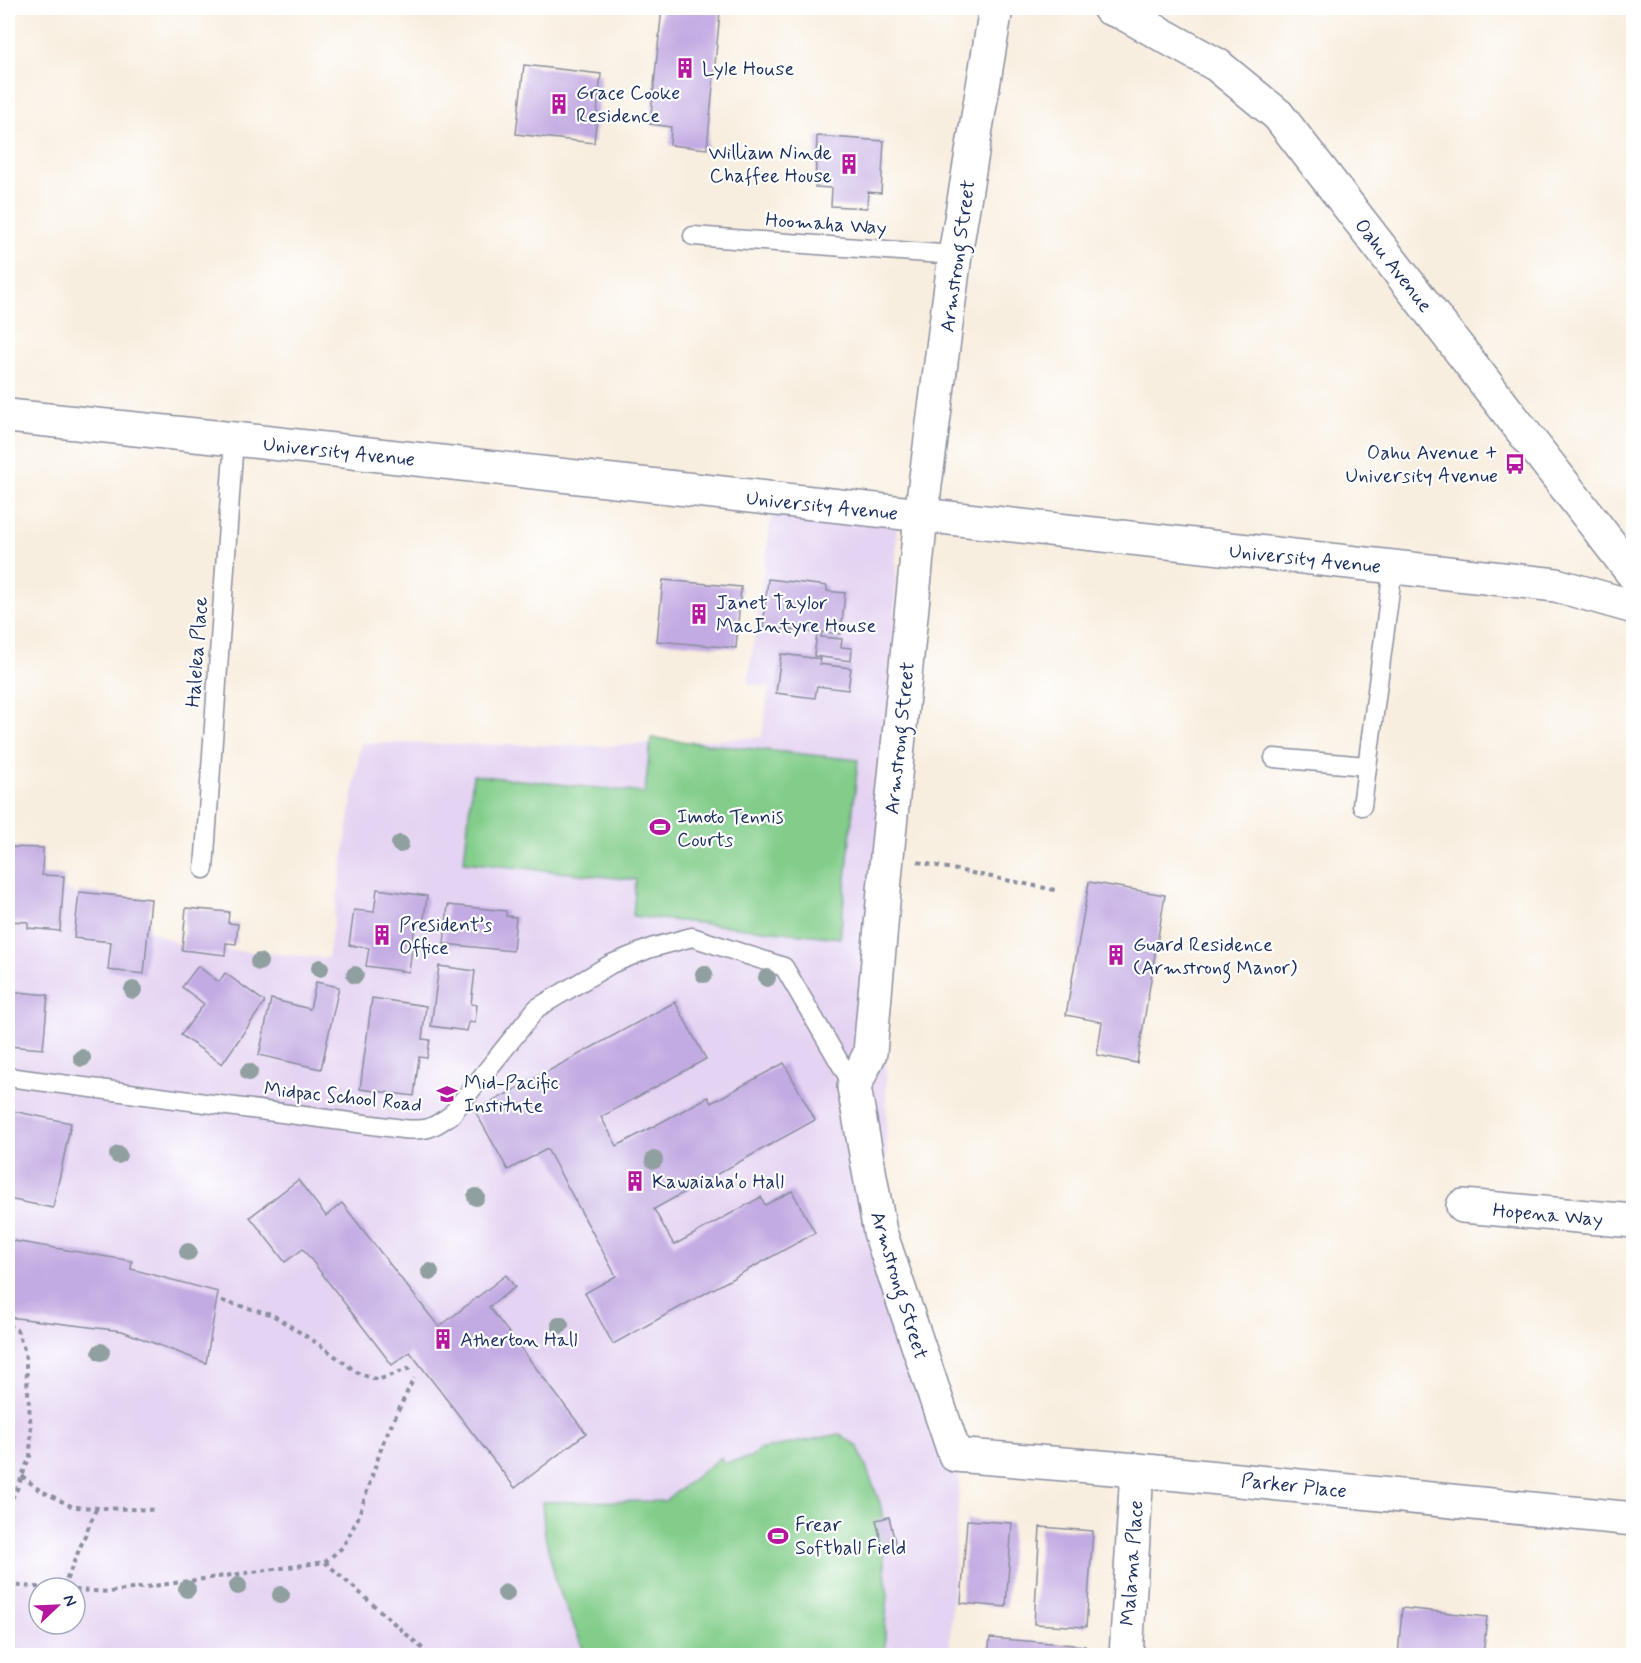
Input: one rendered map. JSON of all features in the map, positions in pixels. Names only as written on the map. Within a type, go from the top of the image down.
[{"type":"street","name":"Armstrong Street","points":[[955,1455],[880,1232],[854,1087],[870,1053],[921,516],[955,255],[996,8]]},
{"type":"street","name":"Oahu Avenue","points":[[1109,8],[1217,65],[1278,115],[1634,575]]},
{"type":"street","name":"University Avenue","points":[[8,416],[1556,585],[1634,607]]},
{"type":"street","name":"Hopena Way","points":[[1463,1206],[1634,1221]]},
{"type":"street","name":"Parker Place","points":[[955,1455],[1137,1470],[1634,1519]]},
{"type":"street","name":"Malama Place","points":[[1126,1656],[1137,1470]]},
{"type":"lane","name":"Hoomaha Way","points":[[693,236],[955,255]]},
{"type":"lane","name":"Halelea Place","points":[[204,869],[234,439]]},
{"type":"lane","points":[[1362,806],[1393,568]]},
{"type":"lane","points":[[1274,758],[1367,766]]},
{"type":"lane","name":"Midpac School Road","points":[[8,1077],[403,1129],[428,1128],[437,1126],[450,1115],[537,1008],[611,964],[651,948],[692,937],[784,967],[854,1087]]},
{"type":"path","points":[[887,856],[1055,890]]},
{"type":"path","points":[[222,1301],[271,1314],[358,1372],[378,1380],[413,1367]]},
{"type":"path","points":[[8,1326],[17,1330],[25,1352],[31,1431],[30,1456],[15,1494],[8,1502]]},
{"type":"path","points":[[87,1591],[110,1593],[325,1562],[343,1547],[358,1518],[384,1440],[414,1378]]},
{"type":"path","points":[[22,1476],[38,1489],[73,1507],[157,1510]]},
{"type":"path","points":[[68,1576],[97,1508]]},
{"type":"path","points":[[325,1562],[431,1656]]},
{"type":"path","points":[[8,1585],[27,1586]]},
{"type":"shaded area","name":"Mid-Pacific Institute","points":[[772,512],[897,512],[886,1033],[887,1232],[961,1456],[949,1655],[8,1655],[8,861],[184,947],[328,958],[361,743],[606,746],[762,737],[769,687],[748,684]]},
{"type":"green space","name":"Imoto Tennis Courts","points":[[651,738],[858,760],[840,938],[633,916],[636,880],[464,862],[473,775],[645,793]]},
{"type":"green space","points":[[840,1434],[858,1447],[880,1503],[884,1526],[882,1548],[888,1596],[885,1655],[592,1655],[583,1648],[557,1585],[545,1536],[542,1502],[665,1501],[721,1457],[723,1463],[751,1458],[758,1450]]},
{"type":"building","name":"Lyle House","points":[[662,8],[720,12],[707,149],[670,145],[671,127],[650,124]]},
{"type":"building","name":"Grace Cooke Residence","points":[[524,65],[601,74],[594,143],[516,134]]},
{"type":"building","name":"William Ninde Chaffee House","points":[[817,136],[884,141],[881,193],[868,192],[867,208],[831,206],[832,188],[815,187]]},
{"type":"building","points":[[768,579],[827,586],[827,591],[845,593],[841,634],[822,632],[821,637],[842,639],[841,647],[852,648],[851,661],[814,656],[817,633],[763,627]]},
{"type":"building","name":"Janet Taylor MacIntyre House","points":[[663,580],[741,587],[736,648],[657,641]]},
{"type":"building","points":[[781,654],[820,659],[819,664],[851,668],[848,690],[817,686],[815,698],[776,693]]},
{"type":"building","points":[[8,847],[43,848],[42,875],[64,876],[60,931],[28,928],[28,922],[8,921]]},
{"type":"building","name":"Guard Residence (Armstrong Manor)","points":[[1089,882],[1165,895],[1137,1063],[1097,1055],[1102,1022],[1066,1015]]},
{"type":"building","name":"President’s Office","points":[[377,889],[427,896],[423,926],[415,925],[409,972],[366,966],[369,948],[349,945],[354,910],[374,912]]},
{"type":"building","points":[[79,892],[151,899],[144,974],[108,970],[111,942],[74,938]]},
{"type":"building","points":[[448,905],[506,911],[506,916],[516,917],[513,951],[444,944]]},
{"type":"building","points":[[186,908],[229,912],[228,923],[238,924],[236,944],[226,943],[225,955],[182,950]]},
{"type":"building","points":[[198,966],[219,982],[225,973],[265,1002],[222,1064],[181,1035],[204,1004],[182,987]]},
{"type":"building","points":[[439,966],[475,971],[471,1004],[477,1005],[475,1023],[469,1022],[467,1031],[431,1026]]},
{"type":"building","points":[[316,982],[339,987],[321,1069],[259,1055],[271,999],[310,1009]]},
{"type":"building","points":[[8,991],[48,995],[43,1049],[8,1046]]},
{"type":"building","points":[[372,998],[426,1006],[422,1039],[430,1040],[427,1058],[419,1057],[414,1096],[360,1089]]},
{"type":"building","name":"Kawaiahaʻo Hall","points":[[675,1002],[706,1059],[601,1117],[617,1146],[708,1097],[711,1103],[784,1063],[815,1120],[654,1209],[674,1245],[761,1197],[765,1205],[792,1191],[815,1233],[613,1344],[585,1293],[616,1276],[547,1149],[508,1170],[475,1111]]},
{"type":"building","points":[[8,1110],[71,1123],[53,1208],[8,1199]]},
{"type":"building","name":"Atherton Hall","points":[[298,1180],[326,1216],[342,1203],[439,1327],[506,1275],[515,1287],[489,1307],[586,1433],[515,1488],[410,1352],[392,1365],[303,1249],[285,1262],[250,1217]]},
{"type":"building","points":[[8,1240],[132,1261],[131,1269],[218,1292],[206,1363],[122,1331],[8,1317]]},
{"type":"building","points":[[889,1517],[896,1546],[883,1549],[876,1520]]},
{"type":"building","points":[[967,1520],[1012,1523],[1006,1607],[961,1603]]},
{"type":"building","points":[[1040,1527],[1093,1531],[1086,1627],[1034,1624]]},
{"type":"building","points":[[1402,1608],[1487,1617],[1483,1656],[1398,1656]]},
{"type":"building","points":[[990,1638],[1085,1646],[1084,1656],[988,1656]]},
{"type":"place","name":"Lyle House","points":[[685,68]]},
{"type":"place","name":"Grace Cooke Residence","points":[[559,104]]},
{"type":"place","name":"William Ninde Chaffee House","points":[[849,164]]},
{"type":"place","name":"Oahu Avenue + University Avenue","points":[[1515,464]]},
{"type":"place","name":"Janet Taylor MacIntyre House","points":[[699,614]]},
{"type":"place","name":"Imoto Tennis Courts","points":[[660,827]]},
{"type":"place","name":"President’s Office","points":[[382,935]]},
{"type":"place","name":"Guard Residence (Armstrong Manor)","points":[[1116,955]]},
{"type":"place","name":"Mid-Pacific Institute","points":[[447,1094]]},
{"type":"place","name":"Kawaiahaʻo Hall","points":[[635,1181]]},
{"type":"place","name":"Atherton Hall","points":[[443,1339]]},
{"type":"place","name":"Frear Softball Field","points":[[778,1536]]}]
